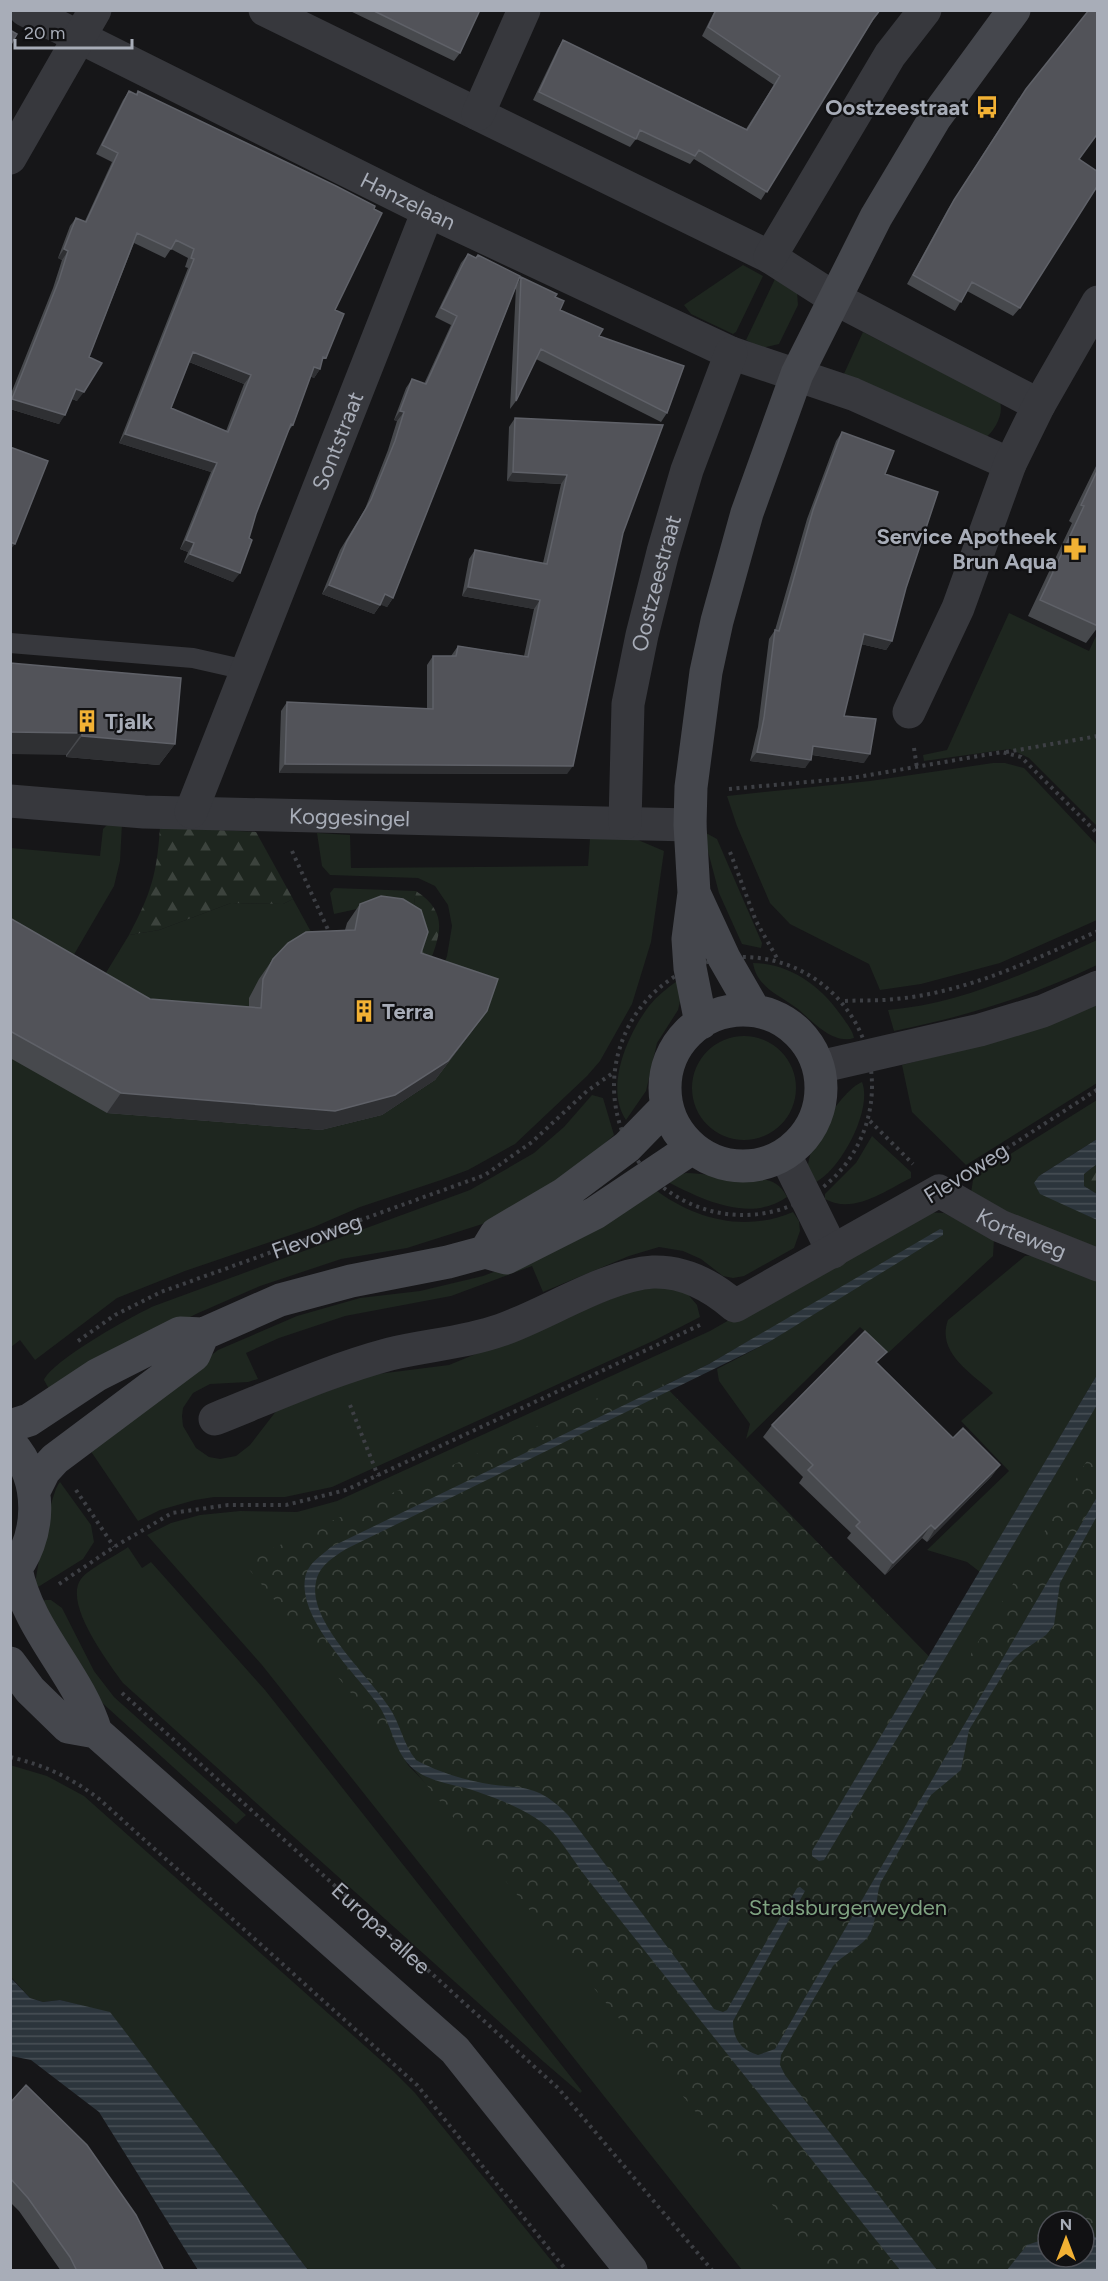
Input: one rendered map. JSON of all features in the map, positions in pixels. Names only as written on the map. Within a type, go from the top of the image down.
[{"type":"street","name":"Hanzelaan","points":[[25,10],[79,39],[428,211],[731,353],[797,374]]},
{"type":"street","points":[[10,158],[96,10]]},
{"type":"street","points":[[265,10],[770,257],[834,298],[1039,405]]},
{"type":"street","points":[[478,114],[524,10]]},
{"type":"street","points":[[770,257],[890,55],[925,10]]},
{"type":"street","points":[[701,1023],[690,968],[688,939],[694,893],[690,825],[691,787],[706,672],[732,561],[797,374],[834,298],[903,168],[962,78],[1014,10]]},
{"type":"street","name":"Sontstraat","points":[[191,812],[428,211]]},
{"type":"street","points":[[909,712],[958,608],[1010,464],[1039,405],[1098,302]]},
{"type":"street","name":"Oostzeestraat","points":[[625,823],[628,704],[642,635],[687,470],[731,353]]},
{"type":"street","points":[[797,374],[853,394],[1010,464]]},
{"type":"street","name":"Koggesingel","points":[[10,801],[144,812],[690,825]]},
{"type":"street","points":[[694,893],[724,958],[754,1010]]},
{"type":"street","points":[[819,1067],[980,1030],[1043,1011],[1098,987]]},
{"type":"street","points":[[754,1010],[789,1025],[804,1038],[819,1067],[822,1091],[819,1110],[812,1128],[800,1143],[785,1155],[767,1163],[738,1166],[709,1159],[693,1148],[672,1121],[667,1106],[665,1086],[668,1067],[675,1050],[701,1023],[717,1014],[754,1010]]},
{"type":"street","points":[[485,1252],[496,1234],[564,1194],[627,1147],[667,1106]]},
{"type":"street","points":[[10,1426],[29,1420],[97,1375],[180,1333],[203,1334],[280,1300],[351,1281],[448,1262],[485,1252],[506,1258],[595,1213],[693,1148]]},
{"type":"street","points":[[785,1155],[833,1252]]},
{"type":"street","name":"Flevoweg","points":[[735,1306],[939,1191]]},
{"type":"street","name":"Korteweg","points":[[939,1191],[1000,1227],[1098,1265]]},
{"type":"street","points":[[215,1419],[337,1371],[392,1354],[454,1344],[502,1330],[622,1279],[651,1272],[676,1273],[696,1280],[717,1290],[735,1306]]},
{"type":"street","points":[[34,1491],[44,1471],[55,1459],[194,1355],[203,1334]]},
{"type":"street","points":[[10,1443],[27,1468],[34,1491],[33,1533],[13,1573]]},
{"type":"street","name":"Europa-allee","points":[[13,1573],[30,1615],[88,1706],[96,1732]]},
{"type":"street","name":"Europa-allee","points":[[10,1664],[30,1690],[68,1726],[96,1732],[455,2050],[631,2271]]},
{"type":"lane","points":[[10,643],[193,658],[246,669]]},
{"type":"path","points":[[691,787],[720,790],[814,782],[1098,736]]},
{"type":"path","points":[[1002,752],[1021,758],[1098,834]]},
{"type":"path","points":[[290,816],[286,836],[332,938]]},
{"type":"path","points":[[729,850],[756,921],[779,961]]},
{"type":"path","points":[[845,1001],[896,999],[957,987],[999,974],[1098,931]]},
{"type":"path","name":"Flevoweg","points":[[76,1342],[115,1315],[161,1293],[486,1175],[532,1142],[587,1091],[613,1073]]},
{"type":"path","name":"Flevoweg","points":[[939,1191],[1098,1089]]},
{"type":"path","points":[[870,1121],[939,1191]]},
{"type":"path","points":[[62,1591],[59,1584],[114,1547],[172,1513],[228,1505],[286,1505],[346,1490],[691,1330],[735,1306]]},
{"type":"path","points":[[337,1371],[378,1476]]},
{"type":"path","points":[[71,1482],[114,1547]]},
{"type":"path","name":"Europa-allee","points":[[117,1686],[123,1695],[558,2088],[712,2271]]},
{"type":"path","points":[[10,1757],[40,1765],[72,1778],[98,1798],[417,2085],[566,2271]]},
{"type":"green space","points":[[743,265],[763,276],[736,332],[733,334],[691,314],[684,305]]},
{"type":"green space","points":[[775,279],[797,292],[798,305],[779,344],[762,348],[746,340]]},
{"type":"green space","points":[[863,332],[1000,402],[1000,417],[992,432],[984,439],[843,376]]},
{"type":"green space","points":[[1009,613],[1089,651],[1097,634],[1097,826],[1029,758],[1010,749],[924,761],[923,755],[947,750]]},
{"type":"green space","points":[[1005,763],[1024,768],[1097,845],[1097,920],[1000,963],[921,984],[880,990],[869,964],[790,924],[770,903],[737,826],[727,796],[870,781]]},
{"type":"green space","points":[[109,823],[122,824],[120,861],[114,886],[62,975],[11,945],[11,848],[100,856],[103,829]]},
{"type":"green space","points":[[160,827],[256,832],[293,899],[283,904],[231,903],[159,930],[129,935],[152,883]]},
{"type":"green space","points":[[317,833],[350,835],[351,868],[588,866],[590,838],[631,837],[664,851],[651,942],[632,1004],[600,1061],[515,1144],[468,1170],[360,1207],[314,1227],[185,1271],[117,1298],[35,1360],[20,1340],[11,1347],[11,1057],[288,1128],[321,1130],[382,1115],[435,1080],[437,983],[447,956],[452,926],[448,905],[435,886],[418,878],[330,875],[322,866]]},
{"type":"green space","points":[[706,833],[717,839],[762,943],[761,948],[742,944],[719,893],[704,836]]},
{"type":"green space","points":[[334,888],[416,891],[412,918],[357,909],[334,914],[330,893]]},
{"type":"green space","points":[[416,891],[434,908],[438,917],[438,937],[427,970],[420,968],[412,918]]},
{"type":"green space","points":[[293,899],[321,950],[248,1024],[93,994],[129,935],[159,930],[231,903],[283,904]]},
{"type":"green space","points":[[1097,940],[1097,965],[1047,987],[998,1004],[894,1031],[888,1010],[943,1001],[996,984]]},
{"type":"green space","points":[[753,963],[780,967],[793,972],[816,987],[835,1007],[850,1028],[854,1038],[838,1038],[823,1031],[798,1009],[764,985],[755,972]]},
{"type":"green space","points":[[677,981],[681,997],[678,1010],[657,1043],[646,1091],[626,1120],[617,1092],[621,1061],[633,1031],[649,1006]]},
{"type":"green space","points":[[1097,1003],[1097,1083],[966,1165],[912,1112],[902,1065],[1015,1036]]},
{"type":"green space","points":[[744,1036],[764,1040],[781,1051],[792,1068],[796,1088],[792,1108],[781,1125],[764,1136],[744,1140],[724,1136],[707,1125],[696,1108],[692,1088],[696,1068],[707,1051],[724,1040]]},
{"type":"green space","points":[[862,1082],[864,1094],[859,1122],[835,1165],[816,1182],[808,1171],[812,1149],[818,1135],[844,1096]]},
{"type":"green space","points":[[592,1095],[603,1098],[614,1135],[584,1162],[495,1220],[407,1248],[341,1259],[260,1286],[196,1314],[49,1389],[44,1380],[50,1372],[76,1351],[154,1306],[470,1190],[534,1153],[564,1127]]},
{"type":"green space","points":[[1097,1100],[1097,1139],[1039,1176],[1081,1212],[1097,1220],[1097,1255],[1014,1221],[971,1193],[973,1180],[980,1173]]},
{"type":"green space","points":[[872,1136],[911,1172],[911,1178],[858,1203],[836,1203],[825,1199],[825,1194],[856,1163]]},
{"type":"green space","points":[[1097,1164],[1097,1194],[1084,1186],[1084,1174]]},
{"type":"green space","points":[[686,1173],[764,1179],[777,1184],[787,1197],[773,1205],[758,1208],[727,1206],[697,1196],[670,1183],[670,1177]]},
{"type":"green space","points":[[653,1188],[685,1208],[720,1220],[756,1221],[793,1212],[799,1221],[800,1231],[794,1248],[744,1276],[733,1278],[723,1276],[701,1259],[683,1251],[659,1247],[629,1256],[543,1292],[532,1266],[451,1296],[345,1316],[279,1338],[246,1353],[258,1379],[248,1382],[210,1384],[193,1393],[183,1408],[183,1426],[196,1448],[209,1457],[220,1459],[236,1456],[250,1445],[277,1410],[370,1375],[449,1365],[645,1285],[685,1291],[697,1305],[700,1317],[655,1340],[332,1487],[285,1497],[214,1497],[195,1500],[160,1510],[138,1521],[90,1450],[218,1350],[297,1316],[360,1298],[420,1291],[483,1276],[523,1261]]},
{"type":"green space","points":[[924,1212],[944,1213],[994,1239],[993,1256],[888,1353],[860,1327],[746,1439],[750,1424],[719,1381],[717,1369],[769,1342],[943,1230],[709,1364],[331,1547],[398,1747],[408,1765],[900,2270],[742,2270],[262,1665],[147,1535],[171,1523],[200,1515],[240,1511],[297,1512],[337,1501],[710,1331],[911,1216]]},
{"type":"green space","points":[[1037,1255],[1097,1278],[1097,1375],[980,1572],[967,1562],[927,1550],[1009,1471],[961,1421],[993,1393],[966,1370],[951,1352],[947,1343],[948,1320],[1025,1256]]},
{"type":"green space","name":"Stadsburgerweyden","points":[[652,1373],[954,1682],[1097,1444],[1097,2270],[826,2270],[243,1562]]},
{"type":"green space","points":[[1097,1404],[1097,1497],[824,1860]]},
{"type":"green space","points":[[60,1482],[91,1525],[94,1542],[83,1559],[38,1587],[35,1585],[45,1530],[56,1488]]},
{"type":"green space","points":[[128,1547],[142,1568],[151,1562],[265,1690],[582,2091],[580,2093],[123,1683],[98,1647],[82,1617],[77,1589],[85,1575]]},
{"type":"green space","points":[[45,1600],[51,1600],[62,1608],[94,1671],[114,1697],[246,1815],[236,1824],[99,1700],[40,1604]]},
{"type":"green space","points":[[10,1765],[47,1776],[84,1796],[393,2071],[415,2093],[559,2270],[308,2270],[110,2013],[60,2000],[43,2002],[30,1998],[11,1977]]},
{"type":"shaded area","points":[[1097,1139],[1097,1164],[1084,1174],[1084,1186],[1097,1194],[1097,1220],[1040,1194],[1034,1183],[1039,1176]]},
{"type":"shaded area","points":[[940,1229],[943,1230],[943,1235],[769,1342],[346,1549],[323,1567],[316,1582],[316,1597],[321,1614],[330,1631],[389,1707],[416,1760],[462,1778],[536,1792],[556,1804],[568,1815],[714,2009],[723,2012],[727,2010],[797,1888],[800,1887],[805,1891],[733,2021],[739,2043],[758,2055],[775,2049],[1097,1497],[1097,1516],[1060,1583],[1054,1625],[1046,1635],[1021,1652],[1010,1663],[969,1730],[961,1770],[931,1795],[881,1882],[871,1932],[863,1942],[833,1966],[781,2055],[780,2065],[785,2075],[937,2270],[900,2270],[550,1829],[531,1815],[510,1804],[431,1779],[410,1766],[399,1751],[379,1706],[318,1626],[309,1608],[305,1591],[306,1574],[310,1566],[331,1547],[709,1364]]},
{"type":"shaded area","points":[[1097,1375],[1097,1405],[824,1860],[819,1861],[812,1856],[812,1851]]},
{"type":"shaded area","points":[[10,1977],[30,1998],[43,2002],[60,2000],[110,2012],[308,2270],[198,2270],[99,2112],[31,2060],[11,2056]]},
{"type":"shaded area","points":[[1097,2237],[1097,2270],[1007,2270],[1027,2245],[1036,2242],[1036,2269],[1096,2269]]},
{"type":"building","points":[[372,10],[480,10],[460,53]]},
{"type":"building","points":[[716,10],[880,10],[767,192],[699,150],[695,156],[640,130],[636,139],[539,92],[563,40],[747,130],[780,76],[708,27]]},
{"type":"building","points":[[1089,10],[1098,10],[1098,133],[1079,159],[1098,172],[1098,185],[1020,308],[972,282],[961,302],[913,275],[954,200],[1026,89]]},
{"type":"building","points":[[10,30],[17,34],[10,46]]},
{"type":"building","points":[[129,91],[137,95],[138,91],[336,186],[375,206],[374,209],[382,213],[335,310],[344,314],[326,358],[323,357],[320,369],[314,367],[293,425],[291,424],[256,514],[249,538],[252,540],[240,573],[190,554],[194,543],[186,540],[217,463],[125,434],[194,259],[191,258],[194,249],[176,240],[171,249],[137,233],[89,357],[102,363],[84,392],[76,389],[65,415],[12,399],[59,280],[68,251],[64,249],[76,218],[86,222],[118,153],[102,145]],"holes":[[[193,352],[251,375],[228,432],[171,408]]]},
{"type":"building","points":[[468,254],[476,258],[478,255],[520,276],[393,598],[385,594],[380,605],[329,585],[347,541],[371,500],[395,441],[404,412],[400,411],[412,379],[426,384],[457,316],[441,308]]},
{"type":"building","points":[[521,277],[557,294],[555,297],[564,301],[560,310],[603,329],[599,336],[684,366],[667,413],[541,349],[516,401]]},
{"type":"building","points":[[515,418],[663,425],[623,533],[573,766],[285,764],[287,702],[433,709],[433,656],[456,656],[458,646],[528,657],[540,600],[468,587],[475,550],[547,564],[567,475],[513,472]]},
{"type":"building","points":[[842,432],[894,451],[885,474],[938,492],[906,588],[892,641],[864,634],[844,716],[876,719],[870,754],[813,746],[811,760],[757,752],[764,718],[775,630],[779,631],[813,510]]},
{"type":"building","points":[[10,447],[48,461],[15,544],[10,542]]},
{"type":"building","points":[[1098,469],[1098,626],[1040,600],[1084,506],[1081,505]]},
{"type":"building","points":[[10,663],[181,678],[175,744],[82,736],[82,733],[10,732]]},
{"type":"building","points":[[381,896],[403,899],[421,910],[428,932],[421,953],[498,979],[487,1011],[448,1061],[395,1095],[335,1111],[121,1093],[10,1031],[10,918],[150,999],[261,1008],[263,979],[273,959],[288,943],[306,932],[355,930],[360,904]]},
{"type":"building","points":[[865,1331],[887,1352],[876,1362],[953,1438],[963,1428],[1000,1465],[935,1529],[931,1525],[893,1563],[856,1526],[860,1522],[808,1470],[813,1465],[772,1425]]},
{"type":"building","points":[[26,2085],[87,2145],[136,2215],[164,2271],[77,2271],[70,2257],[28,2198],[10,2178],[10,2103]]},
{"type":"place","name":"Oostzeestraat","points":[[987,107]]},
{"type":"place","name":"Service Apotheek Brun Aqua","points":[[1075,549]]},
{"type":"place","name":"Tjalk","points":[[87,721]]},
{"type":"place","name":"Terra","points":[[364,1011]]}]
